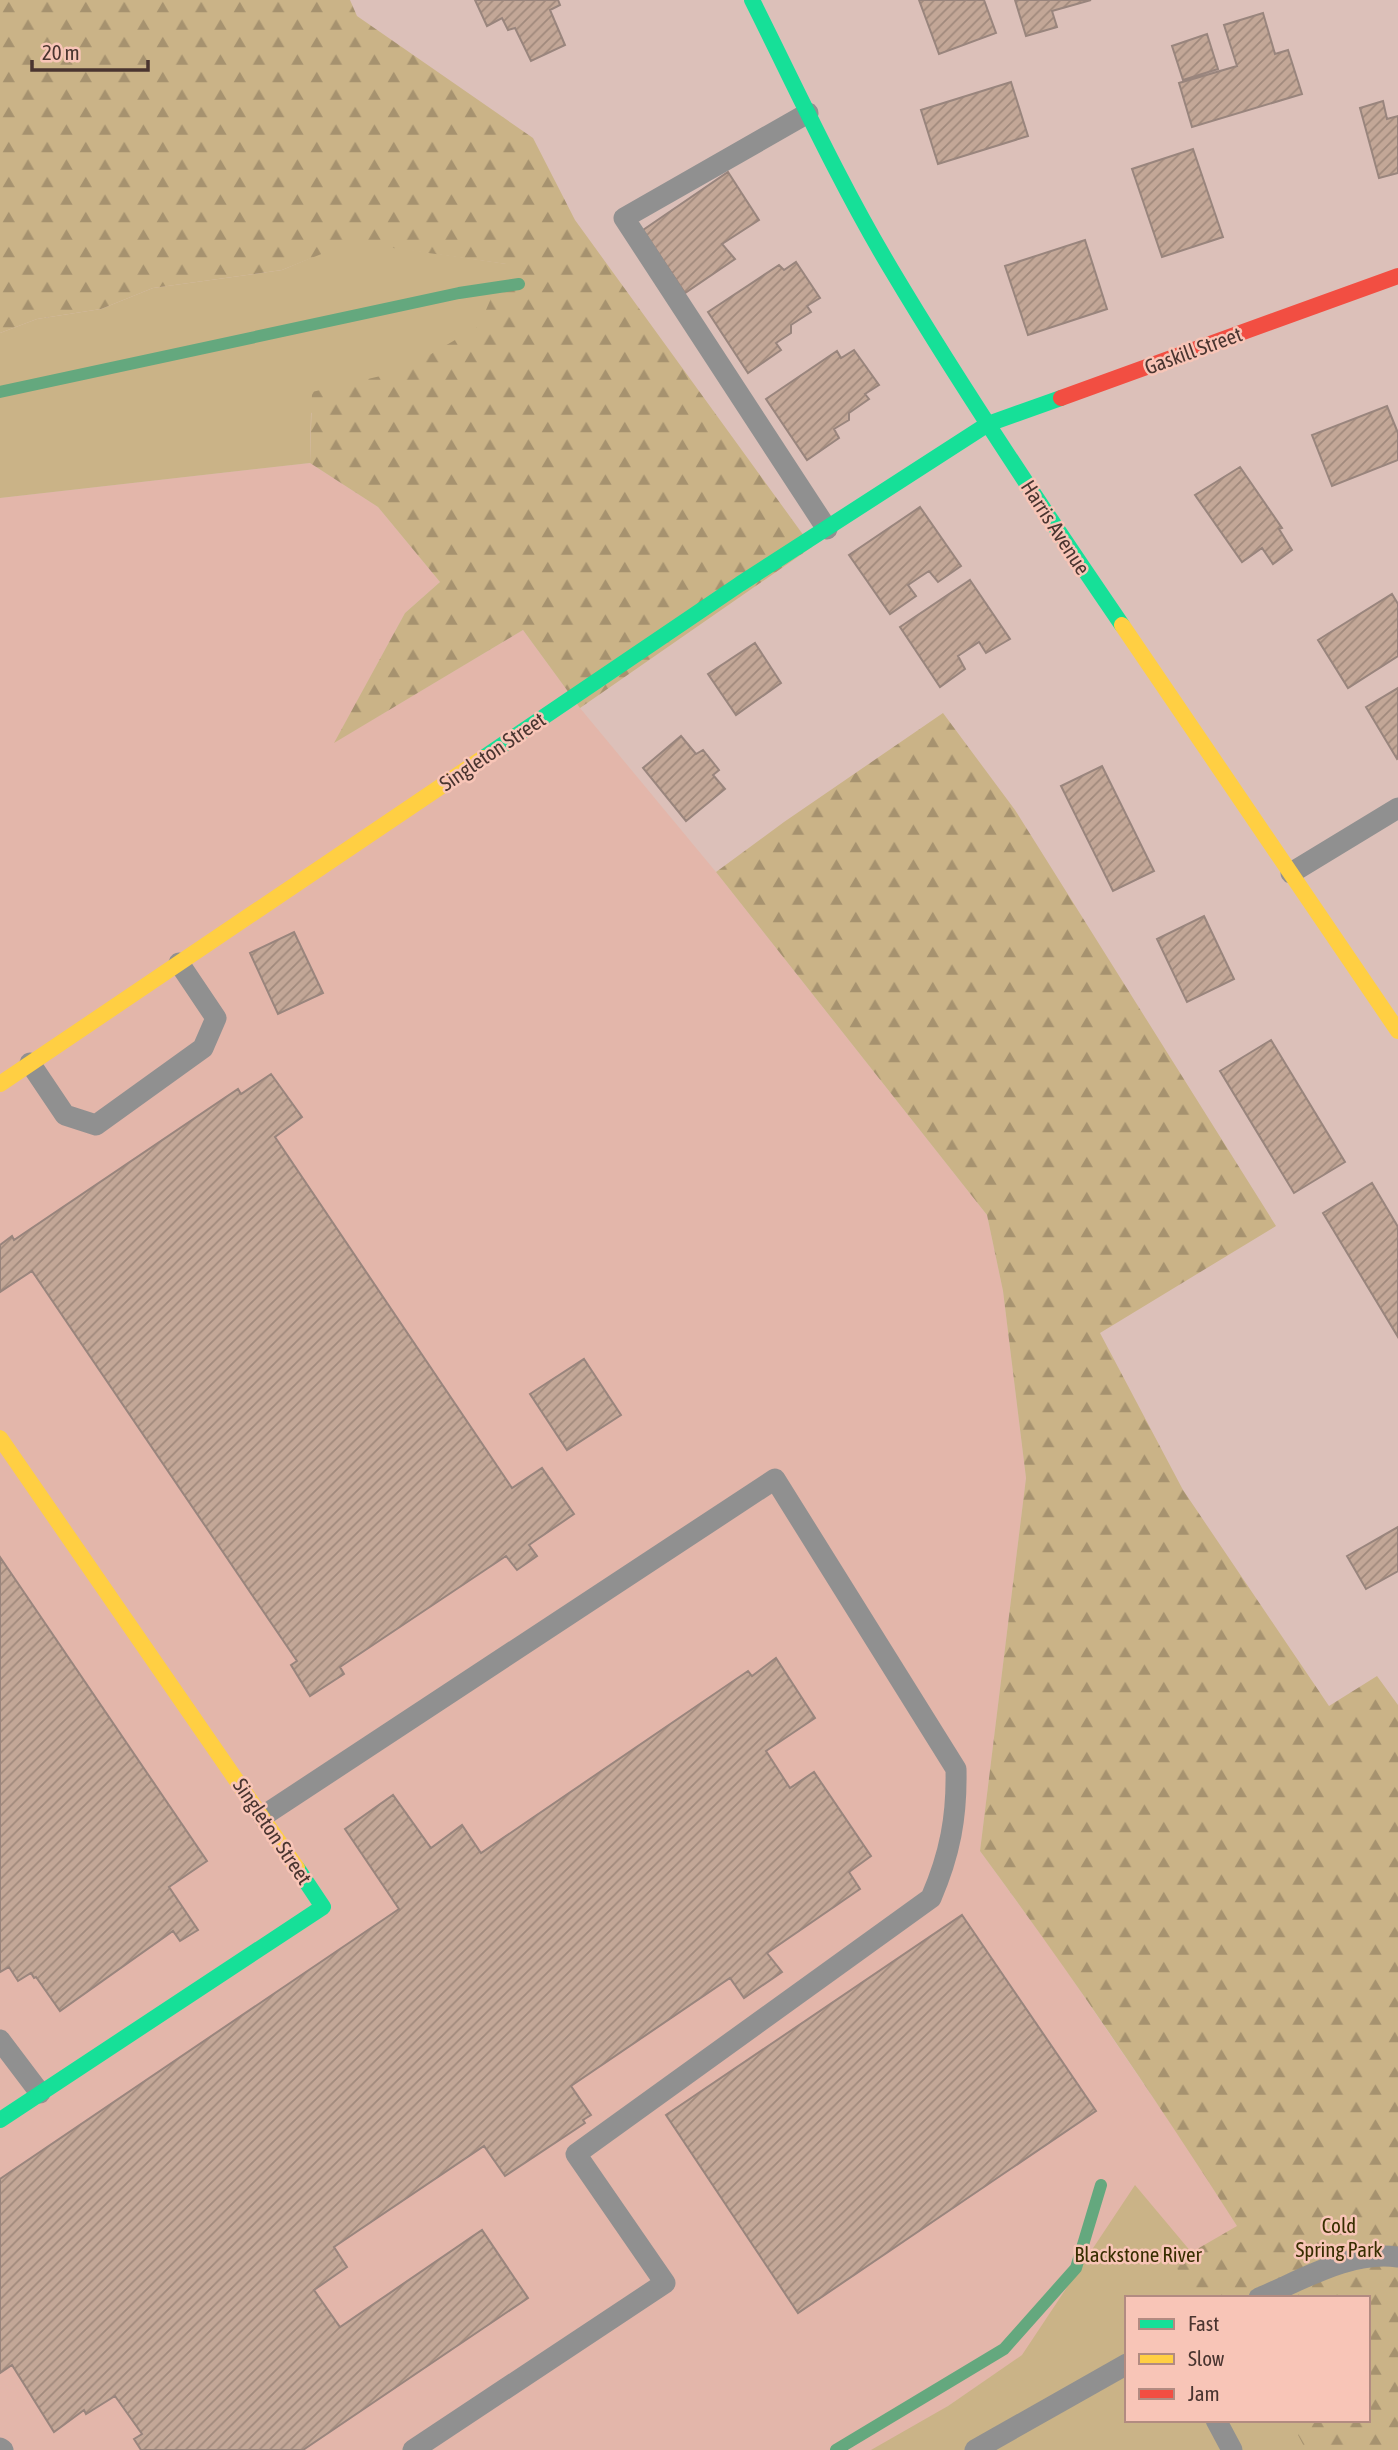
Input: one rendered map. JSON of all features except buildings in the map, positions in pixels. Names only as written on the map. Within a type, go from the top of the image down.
[{"type":"street","name":"Harris Avenue","points":[[752,0],[837,171],[890,267],[988,424],[1398,1031]]},
{"type":"street","name":"Gaskill Street","points":[[988,424],[1398,276]]},
{"type":"street","name":"Singleton Street","points":[[0,1084],[740,584],[988,424]]},
{"type":"street","name":"Singleton Street","points":[[0,1438],[263,1816],[323,1907],[0,2120]]},
{"type":"lane","points":[[808,113],[624,218],[827,529]]},
{"type":"lane","points":[[1291,873],[1398,807]]},
{"type":"lane","points":[[30,1063],[65,1115],[96,1125],[203,1048],[216,1018],[178,963]]},
{"type":"lane","points":[[263,1816],[775,1479],[956,1769],[957,1805],[951,1835],[943,1868],[930,1898],[576,2154],[665,2283],[413,2450]]},
{"type":"lane","points":[[0,2040],[40,2093]]},
{"type":"lane","points":[[1264,2296],[1349,2260],[1379,2254],[1398,2257]]},
{"type":"lane","points":[[975,2450],[1125,2365]]},
{"type":"lane","points":[[1217,2422],[1232,2450]]},
{"type":"shaded area","points":[[310,463],[378,507],[440,582],[405,613],[335,742],[523,630],[580,708],[716,872],[987,1215],[1003,1291],[1026,1478],[980,1851],[1055,1954],[1238,2227],[1075,2320],[883,2450],[0,2450],[0,498]]},
{"type":"green space","points":[[0,0],[350,0],[357,16],[533,138],[575,220],[812,547],[580,708],[523,630],[334,743],[405,613],[440,582],[378,507],[310,463],[312,392],[402,371],[479,326],[506,264],[351,242],[282,270],[153,288],[101,309],[37,319],[0,333]]},
{"type":"green space","points":[[351,241],[507,264],[513,370],[311,413],[310,463],[0,498],[0,333],[37,319],[101,309],[153,288],[282,270]]},
{"type":"green space","points":[[943,713],[1015,810],[1276,1226],[1100,1333],[1183,1490],[1329,1706],[1377,1676],[1398,1705],[1398,2450],[1306,2450],[1291,2422],[1370,2422],[1370,2296],[1197,2296],[1173,2263],[1237,2226],[1112,2037],[980,1851],[1026,1478],[1003,1291],[987,1215],[716,872]]},
{"type":"green space","name":"Cold Spring Park","points":[[1398,2135],[1398,2450],[871,2450],[948,2406],[1022,2355],[1135,2185],[1192,2253]]},
{"type":"waterway","points":[[0,392],[459,293],[519,284]]},
{"type":"waterway","points":[[836,2450],[1004,2349],[1076,2268],[1101,2185]]},
{"type":"traffic: fast","points":[[752,0],[836,169],[891,269],[946,359],[1122,625]]},
{"type":"traffic: fast","points":[[483,758],[740,584],[988,424],[1061,398]]},
{"type":"traffic: fast","points":[[0,2120],[323,1907],[297,1868]]},
{"type":"traffic: slow","points":[[1122,625],[1398,1031]]},
{"type":"traffic: slow","points":[[0,1084],[483,758]]},
{"type":"traffic: slow","points":[[0,1438],[297,1868]]},
{"type":"traffic: jam","points":[[1061,398],[1398,276]]},
{"type":"park label","name":"Blackstone River","points":[[1138,2254]]}]
